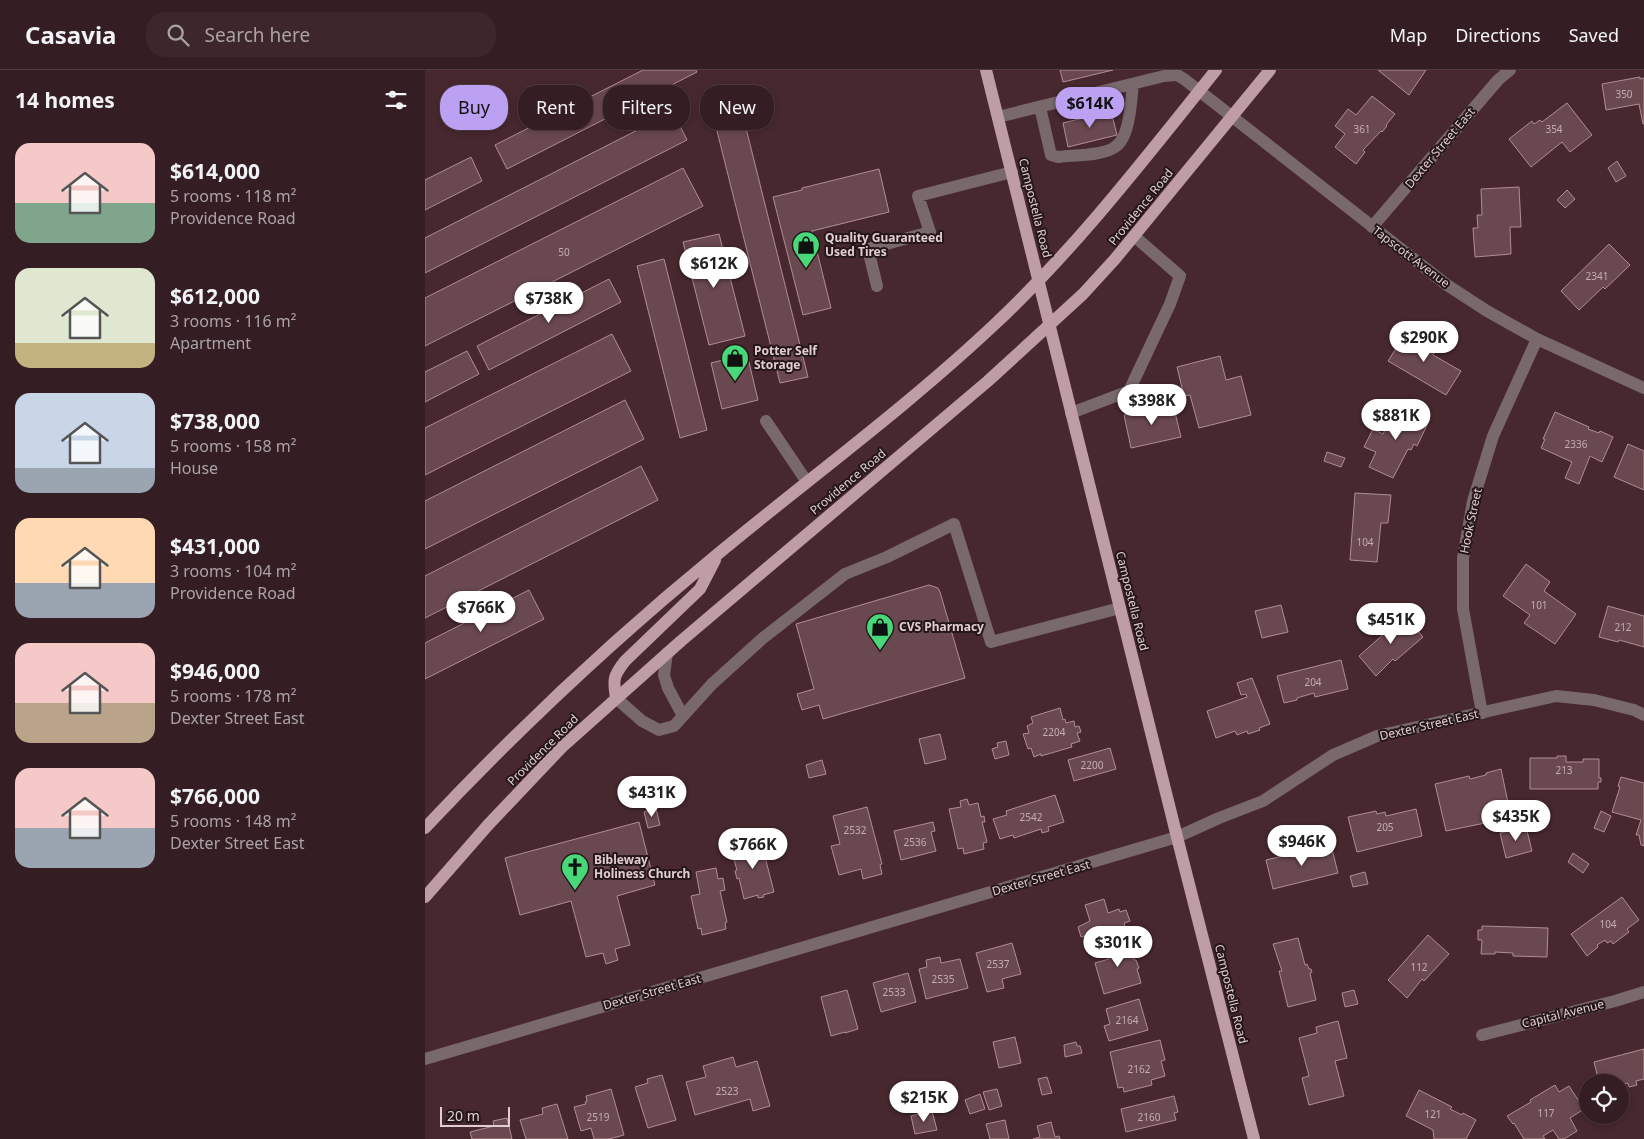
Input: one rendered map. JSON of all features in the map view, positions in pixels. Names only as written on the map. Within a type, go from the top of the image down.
[{"type":"main road","name":"Campostella Road","points":[[986,70],[1177,837],[1255,1139]]},
{"type":"main road","name":"Providence Road","points":[[425,828],[527,722],[579,674],[718,553],[957,360],[1039,281],[1092,222],[1216,70]]},
{"type":"main road","name":"Providence Road","points":[[425,897],[488,825],[562,747],[667,653],[988,381],[1050,325],[1115,259],[1270,70]]},
{"type":"main road","points":[[616,698],[613,682],[616,673],[625,661],[700,589],[718,553]]},
{"type":"street","name":"Dexter Street East","points":[[1372,227],[1498,80],[1510,70]]},
{"type":"street","name":"Tapscott Avenue","points":[[998,117],[1164,76],[1177,75],[1447,285],[1537,339],[1644,388]]},
{"type":"street","points":[[1040,107],[1051,155],[1057,157],[1103,152],[1115,148],[1122,140],[1126,131],[1133,84]]},
{"type":"street","points":[[877,286],[868,249],[930,232],[918,196],[1012,172]]},
{"type":"street","points":[[1071,413],[1129,391],[1170,304],[1180,276],[1134,236]]},
{"type":"street","name":"Hook Street","points":[[1482,713],[1463,610],[1463,558],[1473,501],[1493,436],[1537,339]]},
{"type":"street","points":[[766,421],[807,482]]},
{"type":"street","points":[[616,698],[642,721],[659,730],[674,726],[712,684],[763,638],[845,574],[887,557],[954,524],[991,642],[1120,608]]},
{"type":"street","points":[[667,653],[664,675],[668,688],[683,716]]},
{"type":"street","name":"Dexter Street East","points":[[425,1059],[1177,837],[1263,800],[1333,755],[1377,736],[1556,696],[1594,700],[1634,710],[1644,716]]},
{"type":"street","name":"Capital Avenue","points":[[1482,1035],[1644,992]]},
{"type":"building","points":[[643,70],[696,70],[697,72],[672,85],[613,85]]},
{"type":"building","points":[[1060,70],[1113,70],[1063,82]]},
{"type":"building","points":[[1378,70],[1426,70],[1409,95]]},
{"type":"building","points":[[1640,77],[1640,79],[1644,78],[1644,124],[1639,104],[1606,110],[1602,84]]},
{"type":"building","points":[[603,90],[603,120],[593,125],[593,95]]},
{"type":"building","points":[[1372,96],[1395,114],[1382,132],[1363,150],[1365,152],[1356,164],[1335,147],[1345,134],[1335,126],[1348,109],[1356,115]]},
{"type":"building","points":[[1567,103],[1592,135],[1570,152],[1562,142],[1531,167],[1509,139],[1532,121],[1534,124],[1540,120],[1542,122]]},
{"type":"building","points":[[1111,111],[1117,135],[1068,147],[1063,123]]},
{"type":"building","points":[[525,130],[583,130],[507,169],[495,145]]},
{"type":"building","points":[[638,130],[682,130],[687,140],[425,273],[425,238]]},
{"type":"building","points":[[717,130],[746,130],[808,377],[780,383]]},
{"type":"building","points":[[471,157],[482,181],[425,210],[425,180]]},
{"type":"building","points":[[1617,161],[1626,176],[1616,182],[1608,168]]},
{"type":"building","points":[[683,168],[703,206],[425,346],[425,298]]},
{"type":"building","name":"Quality Guaranteed Used Tires","points":[[879,169],[889,212],[812,231],[831,308],[803,315],[773,197]]},
{"type":"building","points":[[1519,187],[1521,227],[1510,227],[1511,254],[1475,257],[1473,228],[1478,228],[1477,215],[1482,215],[1481,189]]},
{"type":"building","points":[[1567,190],[1575,199],[1565,208],[1557,200]]},
{"type":"building","points":[[719,234],[745,336],[709,345],[683,242]]},
{"type":"building","points":[[1609,244],[1630,265],[1579,310],[1561,291]]},
{"type":"building","points":[[664,259],[707,430],[680,438],[637,266]]},
{"type":"building","points":[[609,279],[621,302],[489,370],[477,346]]},
{"type":"building","points":[[1405,330],[1436,348],[1433,355],[1461,371],[1446,395],[1388,361],[1402,339],[1400,338]]},
{"type":"building","points":[[612,334],[631,371],[425,475],[425,428]]},
{"type":"building","points":[[467,351],[479,374],[425,402],[425,372]]},
{"type":"building","name":"Potter Self Storage","points":[[747,354],[758,400],[722,409],[711,363]]},
{"type":"building","points":[[1220,356],[1226,380],[1241,376],[1251,415],[1199,428],[1190,395],[1184,396],[1177,367]]},
{"type":"building","points":[[625,400],[644,439],[425,549],[425,501]]},
{"type":"building","points":[[1173,404],[1181,437],[1131,448],[1124,415]]},
{"type":"building","points":[[1397,406],[1419,417],[1420,415],[1430,419],[1417,446],[1414,444],[1411,450],[1408,449],[1393,478],[1369,467],[1376,452],[1364,447],[1373,429],[1383,434]]},
{"type":"building","points":[[1555,412],[1589,427],[1588,429],[1599,433],[1600,431],[1613,437],[1602,462],[1590,456],[1579,484],[1565,478],[1572,462],[1541,448]]},
{"type":"building","points":[[1628,444],[1644,451],[1644,490],[1614,477]]},
{"type":"building","points":[[1327,452],[1345,458],[1341,467],[1324,461]]},
{"type":"building","points":[[641,466],[658,500],[425,618],[425,576]]},
{"type":"building","points":[[1355,493],[1391,495],[1388,523],[1381,523],[1377,562],[1350,560]]},
{"type":"building","points":[[1526,564],[1550,582],[1544,591],[1576,614],[1555,644],[1524,623],[1530,615],[1503,596]]},
{"type":"building","name":"CVS Pharmacy","points":[[929,585],[938,588],[940,592],[965,678],[823,719],[819,705],[802,710],[797,694],[814,689],[796,624]]},
{"type":"building","points":[[529,590],[544,619],[425,679],[425,643]]},
{"type":"building","points":[[1281,605],[1288,632],[1262,638],[1255,611]]},
{"type":"building","points":[[1608,606],[1644,616],[1644,647],[1599,637]]},
{"type":"building","points":[[1405,615],[1423,637],[1395,661],[1393,659],[1376,676],[1359,656]]},
{"type":"building","points":[[1341,660],[1348,689],[1315,697],[1314,693],[1284,703],[1277,676]]},
{"type":"building","points":[[1252,678],[1270,724],[1248,734],[1247,731],[1237,735],[1235,731],[1216,738],[1207,711],[1247,697],[1246,694],[1241,695],[1237,683]]},
{"type":"building","points":[[1060,708],[1063,720],[1065,719],[1066,723],[1074,721],[1075,727],[1079,726],[1081,732],[1077,733],[1080,741],[1071,744],[1072,747],[1034,757],[1031,748],[1028,749],[1023,734],[1029,733],[1027,726],[1033,723],[1031,717]]},
{"type":"building","points":[[940,734],[946,759],[925,764],[919,739]]},
{"type":"building","points":[[1006,741],[1009,755],[995,759],[992,749],[998,747],[997,743]]},
{"type":"building","points":[[1110,748],[1116,769],[1074,781],[1068,760]]},
{"type":"building","points":[[1557,756],[1566,756],[1566,762],[1583,762],[1583,759],[1599,759],[1599,778],[1601,778],[1601,782],[1598,782],[1598,789],[1530,789],[1530,758],[1557,758]]},
{"type":"building","points":[[822,760],[826,774],[809,778],[806,765]]},
{"type":"building","points":[[1501,769],[1508,803],[1505,809],[1501,810],[1502,814],[1489,817],[1490,822],[1446,831],[1435,784],[1469,776],[1470,779]]},
{"type":"building","points":[[1621,777],[1644,783],[1644,846],[1641,845],[1639,835],[1636,835],[1641,820],[1612,812],[1620,787],[1618,786]]},
{"type":"building","points":[[1055,795],[1064,822],[1048,827],[1049,831],[1042,833],[1041,829],[1014,838],[1013,835],[1000,839],[993,819],[1007,815],[1006,811]]},
{"type":"building","points":[[967,799],[969,805],[978,803],[981,817],[984,816],[985,822],[982,822],[987,842],[983,843],[984,849],[964,854],[963,848],[958,849],[949,809],[961,807],[960,801]]},
{"type":"building","points":[[867,807],[882,864],[880,865],[882,874],[863,879],[861,869],[839,875],[831,846],[840,844],[833,816]]},
{"type":"building","points":[[656,809],[660,825],[648,828],[644,812]]},
{"type":"building","points":[[1416,809],[1422,836],[1357,852],[1348,817],[1376,811],[1377,814],[1385,812],[1386,816]]},
{"type":"building","points":[[1601,811],[1611,816],[1604,832],[1594,828]]},
{"type":"building","name":"Bibleway Holiness Church","points":[[639,822],[655,885],[617,896],[630,945],[615,949],[618,960],[606,964],[603,953],[586,957],[571,901],[520,915],[505,858]]},
{"type":"building","points":[[933,822],[935,831],[931,832],[936,851],[901,860],[894,831]]},
{"type":"building","points":[[1526,827],[1532,851],[1506,858],[1500,833]]},
{"type":"building","points":[[761,841],[774,892],[763,895],[764,897],[758,898],[758,895],[744,899],[739,878],[737,879],[735,871],[737,870],[731,849]]},
{"type":"building","points":[[1331,845],[1338,873],[1273,889],[1266,860],[1300,852],[1301,855]]},
{"type":"building","points":[[1573,853],[1589,864],[1583,873],[1568,862]]},
{"type":"building","points":[[716,868],[718,879],[723,878],[725,890],[720,891],[727,922],[725,923],[726,929],[702,935],[701,928],[698,929],[691,896],[700,894],[696,872]]},
{"type":"building","points":[[1365,872],[1368,884],[1353,887],[1350,876]]},
{"type":"building","points":[[1622,897],[1639,920],[1627,929],[1629,932],[1613,944],[1611,941],[1607,943],[1605,940],[1597,945],[1598,947],[1587,956],[1571,934]]},
{"type":"building","points":[[1104,899],[1108,913],[1119,909],[1120,912],[1126,910],[1130,921],[1124,923],[1127,934],[1090,944],[1088,935],[1081,937],[1078,927],[1090,921],[1085,905]]},
{"type":"building","points":[[1482,926],[1548,928],[1547,957],[1513,956],[1513,953],[1495,952],[1495,954],[1481,954],[1482,940],[1478,940],[1478,930],[1482,930]]},
{"type":"building","points":[[1428,935],[1449,954],[1424,981],[1422,979],[1407,998],[1388,980]]},
{"type":"building","points":[[1298,938],[1305,965],[1307,964],[1312,972],[1310,973],[1316,1000],[1288,1007],[1279,971],[1282,971],[1273,944]]},
{"type":"building","points":[[1127,940],[1139,968],[1137,969],[1141,983],[1104,994],[1095,963],[1109,959],[1106,946]]},
{"type":"building","points":[[1012,943],[1021,974],[1002,979],[1004,988],[987,992],[976,953]]},
{"type":"building","points":[[940,957],[941,963],[960,959],[968,988],[926,999],[919,969],[927,967],[926,960]]},
{"type":"building","points":[[908,973],[916,1002],[881,1012],[873,983]]},
{"type":"building","points":[[847,990],[858,1029],[831,1036],[821,997]]},
{"type":"building","points":[[1354,990],[1358,1004],[1345,1007],[1342,993]]},
{"type":"building","points":[[1139,999],[1148,1030],[1109,1041],[1104,1026],[1110,1024],[1106,1009]]},
{"type":"building","points":[[1338,1021],[1347,1058],[1335,1061],[1344,1096],[1309,1105],[1302,1078],[1309,1076],[1299,1038],[1317,1033],[1316,1027]]},
{"type":"building","points":[[1015,1037],[1021,1063],[999,1068],[993,1042]]},
{"type":"building","points":[[1160,1040],[1165,1060],[1161,1061],[1165,1076],[1151,1080],[1152,1085],[1124,1092],[1123,1087],[1118,1088],[1110,1052]]},
{"type":"building","points":[[1076,1042],[1077,1046],[1080,1046],[1082,1053],[1065,1057],[1064,1045]]},
{"type":"building","points":[[1644,1049],[1644,1079],[1636,1081],[1637,1085],[1629,1087],[1629,1074],[1597,1074],[1594,1062]]},
{"type":"building","points":[[733,1057],[736,1067],[757,1061],[770,1106],[753,1111],[750,1099],[695,1115],[686,1082],[706,1077],[703,1066]]},
{"type":"building","points":[[662,1075],[676,1120],[648,1128],[635,1087],[648,1083],[647,1079]]},
{"type":"building","points":[[1047,1077],[1052,1093],[1042,1095],[1038,1079]]},
{"type":"building","points":[[1555,1085],[1559,1092],[1569,1086],[1579,1101],[1579,1112],[1570,1118],[1577,1131],[1564,1139],[1559,1139],[1553,1130],[1543,1136],[1545,1139],[1524,1139],[1507,1116],[1531,1102],[1530,1100]]},
{"type":"building","points":[[611,1089],[624,1135],[609,1139],[594,1139],[591,1128],[581,1131],[574,1107],[586,1104],[586,1096]]},
{"type":"building","points":[[997,1089],[1002,1106],[989,1110],[983,1092]]},
{"type":"building","points":[[1419,1090],[1452,1107],[1450,1109],[1476,1120],[1466,1139],[1434,1139],[1433,1130],[1406,1116]]},
{"type":"building","points":[[980,1094],[985,1109],[970,1114],[965,1100]]},
{"type":"building","points":[[1174,1096],[1178,1112],[1174,1113],[1176,1120],[1126,1132],[1121,1109]]},
{"type":"building","points":[[557,1104],[568,1139],[526,1139],[520,1120],[543,1114],[542,1108]]},
{"type":"building","points":[[932,1111],[937,1130],[915,1134],[911,1116]]},
{"type":"building","points":[[507,1118],[512,1139],[472,1139],[470,1132],[494,1126],[493,1121]]},
{"type":"building","points":[[1005,1120],[1009,1139],[990,1139],[986,1124]]},
{"type":"building","points":[[1051,1122],[1055,1137],[1059,1136],[1060,1139],[1033,1139],[1040,1137],[1037,1126]]},
{"type":"place","name":"Quality Guaranteed Used Tires","points":[[806,269]]},
{"type":"place","name":"Potter Self Storage","points":[[735,382]]},
{"type":"place","name":"CVS Pharmacy","points":[[880,651]]},
{"type":"place","name":"Bibleway Holiness Church","points":[[575,891]]}]
